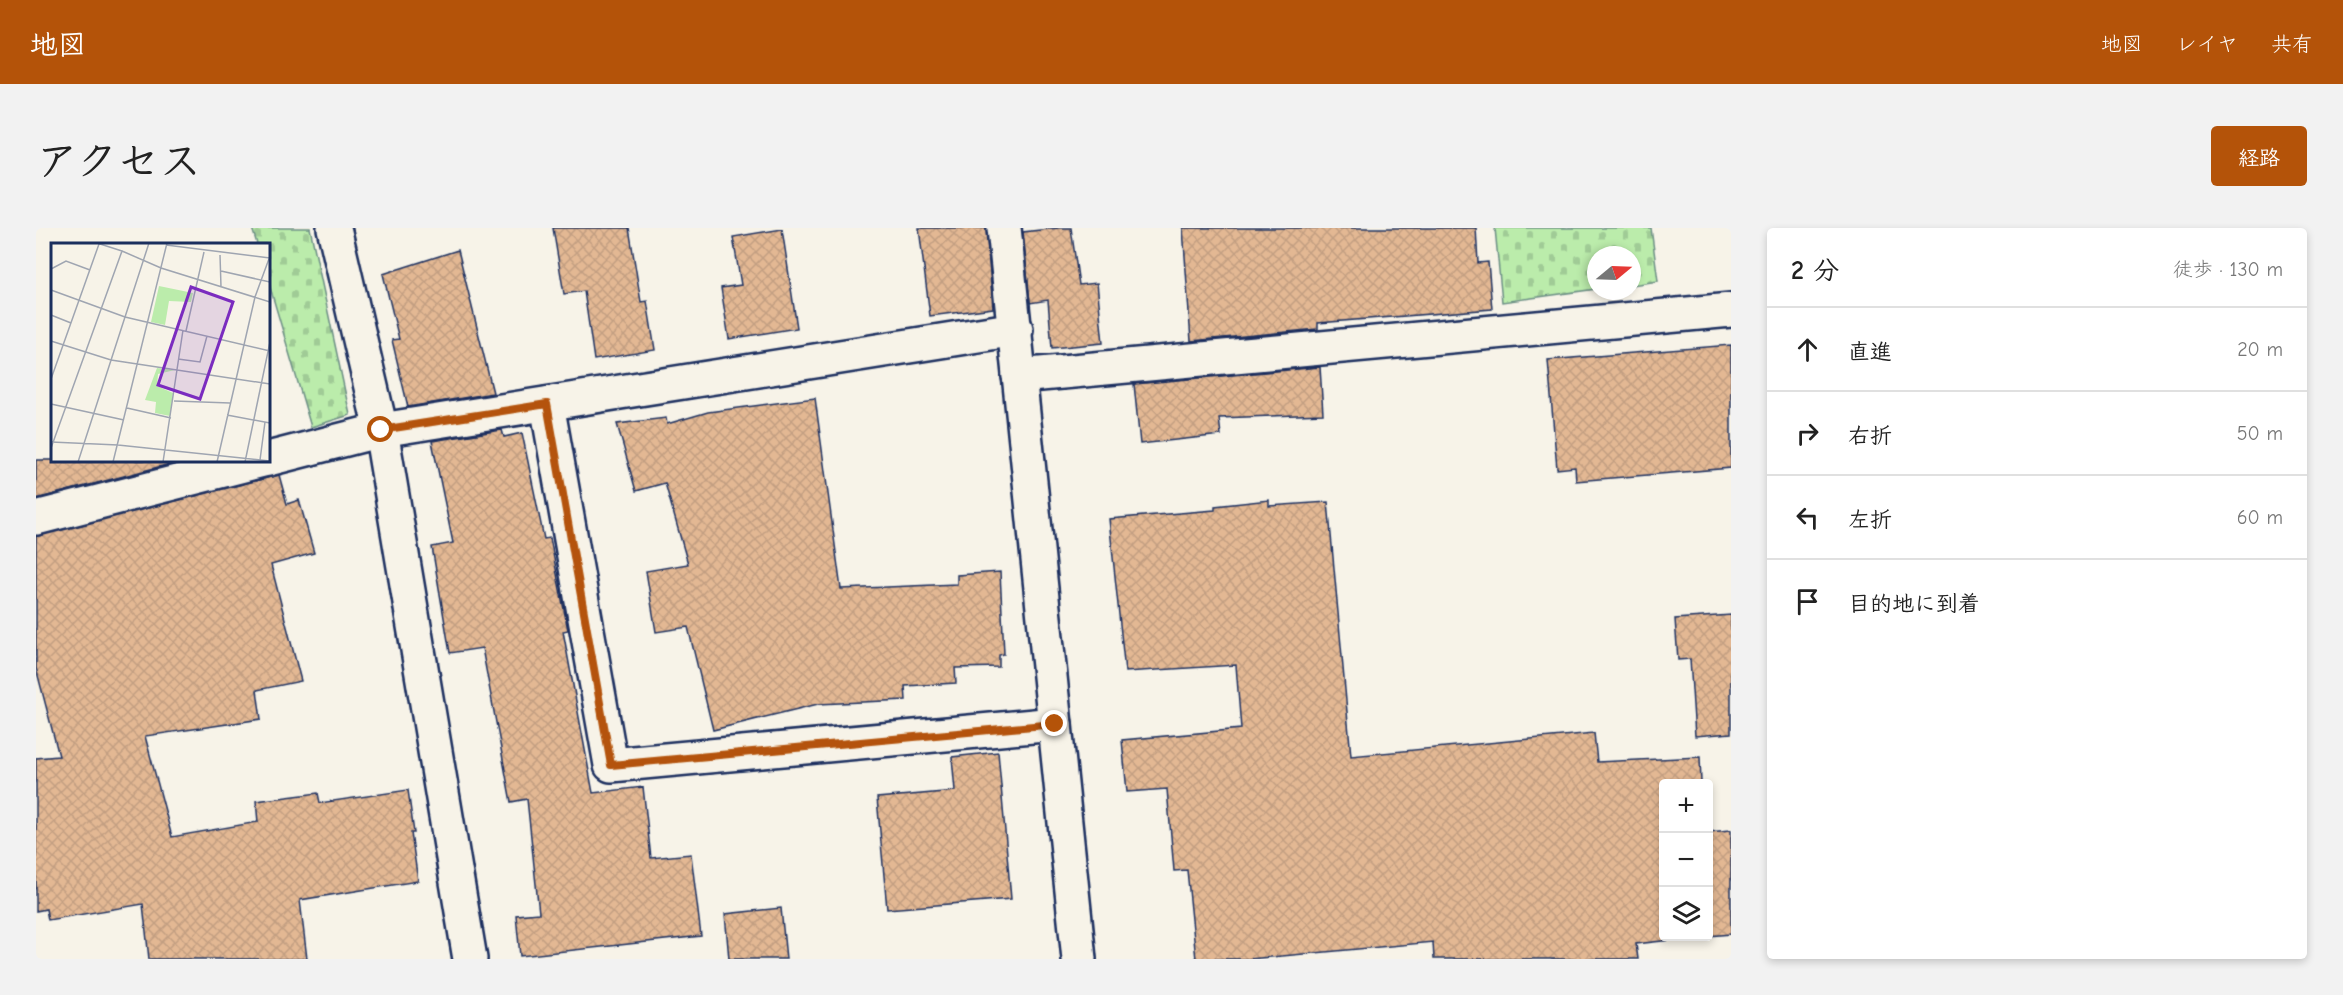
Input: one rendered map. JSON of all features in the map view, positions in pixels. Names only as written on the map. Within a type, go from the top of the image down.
[{"type":"street","points":[[334,228],[381,430],[470,959]]},
{"type":"street","points":[[1004,228],[1079,959]]},
{"type":"street","points":[[1019,376],[1731,310]]},
{"type":"street","points":[[270,458],[381,430],[1016,329]]},
{"type":"street","points":[[547,404],[611,765],[1055,724]]},
{"type":"street","points":[[36,519],[255,462]]},
{"type":"green space","points":[[252,228],[310,228],[350,415],[311,427],[270,287],[270,243],[257,243]]},
{"type":"green space","points":[[1495,228],[1651,228],[1658,281],[1641,284],[1641,246],[1587,246],[1587,290],[1502,302]]},
{"type":"building","points":[[553,228],[629,228],[641,302],[647,301],[655,350],[594,360],[584,291],[564,294]]},
{"type":"building","points":[[919,228],[986,228],[993,308],[930,316]]},
{"type":"building","points":[[1071,228],[1079,285],[1097,283],[1103,343],[1052,348],[1048,300],[1030,303],[1023,232]]},
{"type":"building","points":[[1183,228],[1476,228],[1478,263],[1488,262],[1492,309],[1318,323],[1318,329],[1191,341]]},
{"type":"building","points":[[782,229],[797,328],[729,339],[721,288],[741,285],[733,237]]},
{"type":"building","points":[[458,250],[493,393],[408,407],[392,340],[399,339],[383,274]]},
{"type":"building","points":[[1731,345],[1731,468],[1576,481],[1575,467],[1557,469],[1548,360]]},
{"type":"building","points":[[1320,367],[1323,414],[1219,418],[1221,435],[1140,444],[1134,384]]},
{"type":"building","points":[[815,398],[841,589],[957,584],[957,575],[1000,572],[1004,654],[999,655],[999,667],[955,668],[956,683],[905,686],[906,700],[818,704],[713,730],[688,627],[656,632],[646,571],[688,564],[665,483],[636,491],[617,424],[666,418],[667,424],[708,412]]},
{"type":"building","points":[[502,430],[504,437],[522,433],[544,539],[550,538],[568,630],[563,631],[593,793],[643,787],[651,858],[691,854],[701,936],[520,956],[516,915],[539,913],[527,799],[511,802],[482,648],[450,653],[432,547],[453,543],[432,441]]},
{"type":"building","points":[[36,460],[177,462],[36,499]]},
{"type":"building","points":[[279,475],[287,504],[299,500],[314,553],[271,565],[301,681],[257,690],[261,719],[145,736],[172,837],[258,822],[256,801],[318,793],[320,803],[408,790],[418,881],[300,900],[307,959],[149,959],[143,904],[48,920],[46,909],[36,911],[36,758],[59,756],[36,668],[36,536]]},
{"type":"building","points":[[1269,500],[1269,506],[1328,502],[1351,756],[1594,733],[1597,762],[1700,757],[1701,779],[1659,779],[1659,941],[1662,941],[1636,944],[1638,959],[1434,959],[1433,942],[1249,959],[1196,959],[1187,870],[1174,871],[1167,789],[1127,792],[1122,740],[1241,729],[1236,665],[1125,672],[1109,519],[1215,510],[1215,506]]},
{"type":"building","points":[[1731,615],[1731,733],[1695,736],[1690,659],[1678,660],[1675,619]]},
{"type":"building","points":[[998,752],[1011,899],[887,909],[877,798],[955,791],[952,757]]},
{"type":"building","points":[[1731,830],[1731,934],[1713,936],[1713,832]]},
{"type":"building","points":[[781,908],[786,959],[729,959],[725,914]]},
{"type":"route","points":[[381,430],[547,404],[611,765],[1055,724]]}]
